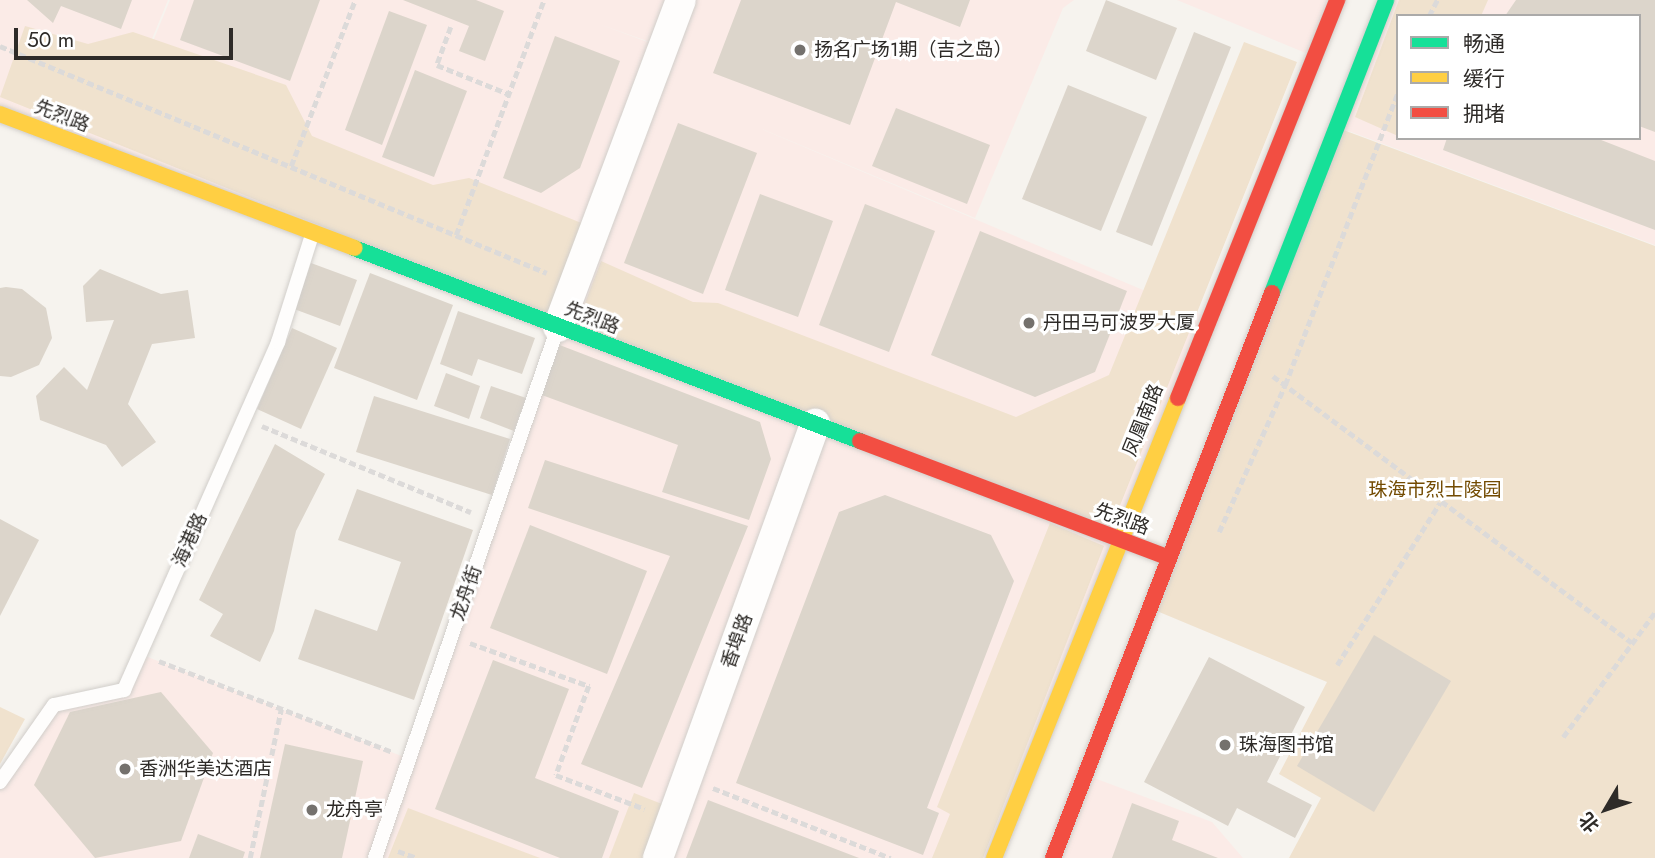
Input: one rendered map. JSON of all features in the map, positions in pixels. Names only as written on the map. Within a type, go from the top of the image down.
[{"type":"main road","name":"凤凰南路","points":[[994,858],[1117,541],[1337,0]]},
{"type":"main road","points":[[1053,858],[1386,0]]},
{"type":"main road","name":"先烈路","points":[[0,114],[1117,541],[1169,558]]},
{"type":"street","points":[[558,327],[681,0]]},
{"type":"street","name":"香埠路","points":[[658,858],[815,424]]},
{"type":"lane","name":"海港路","points":[[0,782],[54,705],[124,690],[278,342],[312,235]]},
{"type":"lane","name":"龙舟街","points":[[375,858],[558,327]]},
{"type":"path","points":[[291,166],[355,0]]},
{"type":"path","points":[[456,235],[544,0]]},
{"type":"path","points":[[451,27],[437,65],[509,94]]},
{"type":"path","points":[[0,46],[574,284]]},
{"type":"path","points":[[1247,357],[1440,503],[1632,643]]},
{"type":"path","points":[[244,419],[491,520]]},
{"type":"path","points":[[1338,665],[1440,503]]},
{"type":"path","points":[[1563,737],[1655,612]]},
{"type":"path","points":[[451,636],[589,686],[556,775],[672,819]]},
{"type":"path","points":[[140,653],[409,758]]},
{"type":"path","points":[[250,858],[281,709]]},
{"type":"path","points":[[687,778],[891,858]]},
{"type":"shaded area","points":[[0,0],[168,0],[105,153],[0,112]]},
{"type":"shaded area","points":[[170,0],[678,0],[661,46],[599,24],[661,47],[557,326],[107,153]]},
{"type":"shaded area","points":[[682,0],[1074,0],[1063,8],[975,218],[745,122],[1207,317],[993,858],[660,858],[816,425],[559,327]]},
{"type":"shaded area","points":[[1177,0],[1336,0],[1313,56]]},
{"type":"shaded area","points":[[1388,0],[1655,0],[1655,245],[1338,127]]},
{"type":"shaded area","points":[[558,329],[813,425],[656,858],[376,858]]},
{"type":"shaded area","points":[[140,654],[409,759],[374,858],[0,858],[0,783],[54,706],[124,691]]},
{"type":"shaded area","points":[[1086,775],[1212,822],[1243,858],[1053,858]]},
{"type":"green space","points":[[1399,0],[1488,0],[1482,14],[1396,14],[1396,135],[1355,117]]},
{"type":"green space","points":[[25,26],[88,44],[133,32],[286,85],[312,136],[433,185],[469,178],[589,226],[555,320],[0,97]]},
{"type":"green space","points":[[1244,42],[1297,62],[1111,528],[575,329],[601,261],[693,302],[718,303],[1016,417],[1109,375]]},
{"type":"green space","name":"珠海市烈士陵园","points":[[1338,128],[1655,246],[1655,858],[1289,858],[1321,798],[1279,774],[1327,682],[1152,609]]},
{"type":"green space","points":[[1050,523],[1104,546],[983,858],[932,858],[950,814],[937,807]]},
{"type":"green space","points":[[0,707],[25,719],[0,764]]},
{"type":"green space","points":[[634,793],[667,806],[648,858],[609,858]]},
{"type":"green space","points":[[408,808],[540,858],[388,858]]},
{"type":"building","points":[[27,0],[132,0],[121,29],[61,6],[53,23]]},
{"type":"building","points":[[194,0],[320,0],[290,81],[180,40]]},
{"type":"building","points":[[403,0],[476,0],[504,11],[485,61],[459,51],[469,26]]},
{"type":"building","name":"扬名广场1期（吉之岛）","points":[[741,0],[970,0],[960,27],[896,2],[850,125],[713,73]]},
{"type":"building","points":[[1106,0],[1177,28],[1156,80],[1086,51]]},
{"type":"building","points":[[1516,0],[1655,0],[1655,132],[1641,127],[1641,14],[1506,14]]},
{"type":"building","points":[[389,11],[427,25],[382,145],[345,130]]},
{"type":"building","points":[[1194,32],[1231,47],[1152,246],[1116,232]]},
{"type":"building","points":[[555,36],[620,61],[580,168],[541,193],[503,178]]},
{"type":"building","points":[[415,70],[467,91],[434,177],[382,157]]},
{"type":"building","points":[[1068,85],[1147,117],[1101,231],[1022,199]]},
{"type":"building","points":[[896,108],[990,145],[967,204],[872,166]]},
{"type":"building","points":[[678,123],[757,153],[703,294],[624,263]]},
{"type":"building","points":[[1446,140],[1601,140],[1655,161],[1655,230],[1443,150]]},
{"type":"building","points":[[760,194],[833,221],[798,317],[725,290]]},
{"type":"building","points":[[865,204],[935,231],[889,352],[819,325]]},
{"type":"building","name":"丹田马可波罗大厦","points":[[980,231],[1127,291],[1095,372],[1035,397],[931,355]]},
{"type":"building","points":[[311,263],[357,280],[340,326],[294,309]]},
{"type":"building","points":[[100,269],[161,294],[188,290],[195,338],[152,344],[128,404],[156,442],[122,467],[106,445],[40,420],[36,396],[64,367],[87,390],[114,320],[86,322],[83,286]]},
{"type":"building","points":[[370,273],[453,305],[417,400],[334,368]]},
{"type":"building","points":[[0,288],[22,289],[46,308],[52,338],[39,365],[11,377],[0,376]]},
{"type":"building","points":[[458,311],[535,338],[522,374],[478,359],[472,376],[440,364]]},
{"type":"building","points":[[292,328],[337,348],[301,429],[257,409]]},
{"type":"building","points":[[557,344],[760,422],[771,459],[749,520],[662,492],[678,445],[539,394]]},
{"type":"building","points":[[446,373],[480,386],[469,419],[434,406]]},
{"type":"building","points":[[491,386],[526,398],[514,431],[480,418]]},
{"type":"building","points":[[374,396],[510,439],[492,495],[356,452]]},
{"type":"building","points":[[275,444],[325,474],[296,531],[274,631],[260,662],[210,636],[223,614],[199,600]]},
{"type":"building","points":[[545,460],[748,526],[642,788],[581,764],[670,556],[528,508]]},
{"type":"building","points":[[357,489],[473,530],[414,700],[298,659],[315,609],[377,631],[401,562],[338,540]]},
{"type":"building","points":[[885,495],[991,535],[1014,581],[927,808],[939,813],[923,855],[736,783],[839,512]]},
{"type":"building","points":[[0,519],[39,540],[0,616]]},
{"type":"building","points":[[530,525],[647,571],[607,674],[490,628]]},
{"type":"building","points":[[1374,635],[1451,681],[1374,812],[1297,766]]},
{"type":"building","name":"珠海图书馆","points":[[1209,657],[1305,707],[1267,782],[1312,805],[1295,838],[1237,808],[1228,826],[1144,782]]},
{"type":"building","points":[[493,660],[569,689],[535,778],[619,811],[602,858],[560,858],[435,809]]},
{"type":"building","name":"香洲华美达酒店","points":[[161,692],[213,753],[181,841],[95,858],[34,785],[70,712]]},
{"type":"building","name":"龙舟亭","points":[[285,744],[363,761],[342,858],[260,858]]},
{"type":"building","points":[[708,800],[859,858],[686,858]]},
{"type":"building","points":[[1132,803],[1179,821],[1172,840],[1218,858],[1112,858]]},
{"type":"building","points":[[198,834],[245,852],[243,858],[189,858]]},
{"type":"traffic: fast","points":[[1272,293],[1386,0]]},
{"type":"traffic: fast","points":[[354,248],[860,441]]},
{"type":"traffic: slow","points":[[0,114],[354,248]]},
{"type":"traffic: slow","points":[[994,858],[1178,398]]},
{"type":"traffic: jam","points":[[1178,398],[1337,0]]},
{"type":"traffic: jam","points":[[1053,858],[1272,293]]},
{"type":"traffic: jam","points":[[860,441],[1169,558]]},
{"type":"place","name":"扬名广场1期（吉之岛）","points":[[800,50]]},
{"type":"place","name":"丹田马可波罗大厦","points":[[1029,323]]},
{"type":"place","name":"珠海图书馆","points":[[1225,745]]},
{"type":"place","name":"香洲华美达酒店","points":[[125,769]]},
{"type":"place","name":"龙舟亭","points":[[312,810]]}]
